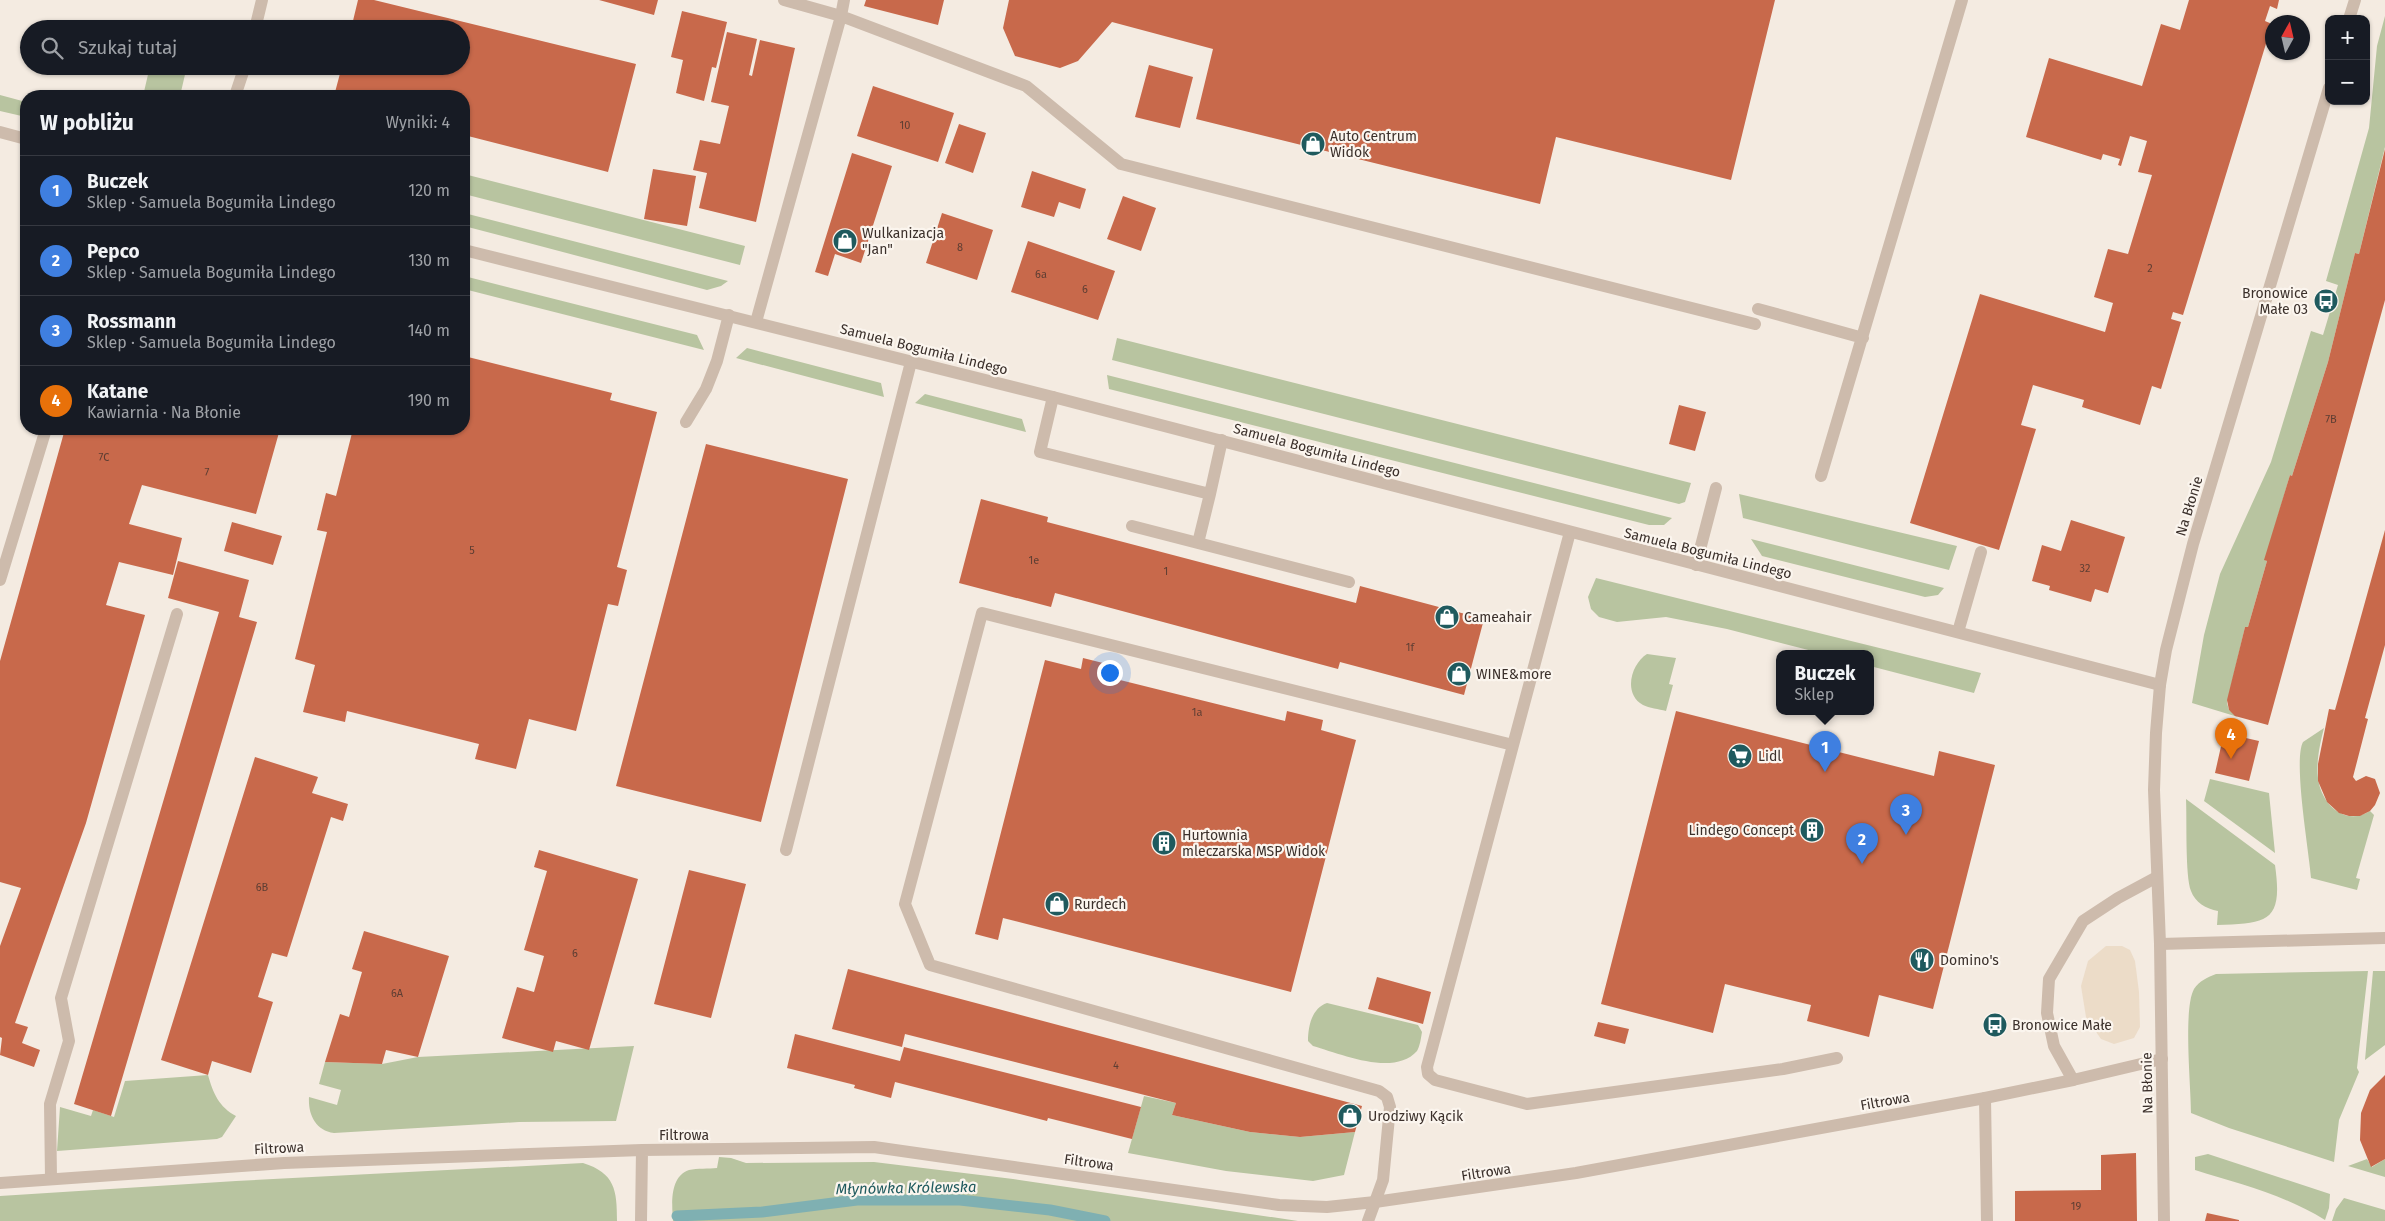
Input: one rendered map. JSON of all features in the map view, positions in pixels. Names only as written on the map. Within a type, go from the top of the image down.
[{"type":"street","points":[[257,20],[262,0]]},
{"type":"street","points":[[784,0],[841,16],[1026,86],[1121,164],[1754,324]]},
{"type":"street","points":[[756,322],[844,0]]},
{"type":"street","points":[[1821,476],[1962,0]]},
{"type":"street","points":[[2351,15],[2355,0]]},
{"type":"street","points":[[237,90],[242,75]]},
{"type":"street","name":"Na Błonie","points":[[2164,1221],[2160,944],[2154,790],[2160,685],[2175,610],[2193,544],[2325,101]]},
{"type":"street","points":[[0,132],[20,137]]},
{"type":"street","name":"Samuela Bogumiła Lindego","points":[[470,251],[1222,440],[2160,685]]},
{"type":"street","points":[[1758,309],[1862,338]]},
{"type":"street","points":[[686,422],[706,389],[717,361],[729,315]]},
{"type":"street","points":[[786,850],[911,362]]},
{"type":"street","points":[[1053,397],[1040,452],[1210,494]]},
{"type":"street","points":[[0,580],[44,435]]},
{"type":"street","points":[[1198,543],[1222,440]]},
{"type":"street","points":[[1696,565],[1716,488]]},
{"type":"street","points":[[1132,526],[1349,582]]},
{"type":"street","points":[[1570,532],[1427,1067],[1428,1074],[1434,1080],[1527,1104],[1782,1069],[1837,1058]]},
{"type":"street","points":[[1958,632],[1981,552]]},
{"type":"street","points":[[1368,1221],[1383,1180],[1390,1107],[1387,1097],[1379,1091],[930,965],[905,904],[982,613],[1513,745]]},
{"type":"street","points":[[51,1178],[50,1104],[69,1041],[61,998],[177,614]]},
{"type":"street","points":[[2073,1080],[2054,1046],[2046,1013],[2049,979],[2083,921],[2118,898],[2157,877]]},
{"type":"street","points":[[2160,944],[2385,938]]},
{"type":"street","name":"Filtrowa","points":[[0,1183],[284,1163],[642,1150],[874,1147],[1279,1205],[1327,1207],[1376,1202],[1576,1173],[1985,1098],[2162,1059]]},
{"type":"street","points":[[1985,1098],[1987,1221]]},
{"type":"street","points":[[641,1221],[642,1150]]},
{"type":"green space","points":[[2385,16],[2385,147],[2359,254],[2355,253],[2328,362],[2292,476],[2290,475],[2248,627],[2245,627],[2227,703],[2229,710],[2238,717],[2192,703],[2204,635],[2220,574],[2271,462],[2311,331],[2323,335],[2338,285],[2326,281],[2369,128],[2377,46]]},
{"type":"green space","points":[[148,75],[185,75],[181,90],[144,90]]},
{"type":"green space","points":[[0,95],[20,100],[20,116],[0,111]]},
{"type":"green space","points":[[470,176],[745,246],[740,265],[470,196]]},
{"type":"green space","points":[[470,215],[728,281],[721,286],[707,290],[470,228]]},
{"type":"green space","points":[[470,278],[697,335],[704,350],[470,291]]},
{"type":"green space","points":[[1117,338],[1691,483],[1685,502],[1679,504],[1112,360]]},
{"type":"green space","points":[[747,348],[881,383],[884,397],[736,358]]},
{"type":"green space","points":[[1107,375],[1672,518],[1664,525],[1649,525],[1109,389]]},
{"type":"green space","points":[[925,394],[1022,419],[1026,432],[915,403]]},
{"type":"green space","points":[[1739,494],[1957,546],[1949,570],[1743,518]]},
{"type":"green space","points":[[1751,539],[1944,588],[1938,595],[1925,597],[1762,556]]},
{"type":"green space","points":[[1596,578],[1981,673],[1974,693],[1874,667],[1874,650],[1808,650],[1727,629],[1666,617],[1617,622],[1599,617],[1591,609],[1588,597]]},
{"type":"green space","points":[[1647,654],[1676,658],[1669,684],[1673,685],[1666,711],[1643,705],[1633,693],[1631,686],[1634,671],[1637,664]]},
{"type":"green space","points":[[2324,728],[2319,753],[2318,778],[2324,796],[2329,804],[2343,814],[2361,815],[2370,811],[2374,815],[2356,878],[2360,879],[2357,890],[2311,878],[2301,786],[2300,752],[2303,742]]},
{"type":"green space","points":[[2210,779],[2269,793],[2275,853],[2204,801]]},
{"type":"green space","points":[[2186,799],[2275,865],[2277,898],[2274,908],[2268,916],[2249,923],[2217,925],[2218,911],[2205,907],[2195,898],[2189,884],[2188,873]]},
{"type":"green space","points":[[2368,971],[2357,1068],[2359,1072],[2339,1120],[2334,1162],[2229,1128],[2191,1113],[2188,1030],[2191,999],[2196,986],[2216,974]]},
{"type":"green space","points":[[2373,971],[2385,971],[2385,1045],[2365,1060]]},
{"type":"green space","points":[[1327,1003],[1418,1025],[1422,1032],[1417,1051],[1407,1059],[1381,1063],[1352,1058],[1313,1046],[1308,1041],[1310,1024],[1314,1013]]},
{"type":"green space","points":[[634,1046],[616,1121],[519,1122],[334,1133],[317,1125],[311,1115],[309,1097],[337,1105],[341,1090],[319,1084],[325,1062],[382,1064],[418,1057]]},
{"type":"green space","points":[[208,1075],[217,1099],[236,1116],[222,1137],[217,1139],[57,1151],[60,1107],[91,1116],[93,1110],[114,1117],[125,1081]]},
{"type":"green space","points":[[1144,1096],[1176,1103],[1172,1115],[1250,1132],[1300,1137],[1355,1132],[1344,1175],[1313,1181],[1226,1171],[1128,1153]]},
{"type":"green space","points":[[2208,1154],[2330,1194],[2329,1208],[2325,1220],[2278,1197],[2195,1170],[2195,1157]]},
{"type":"green space","points":[[719,1157],[731,1158],[746,1163],[874,1162],[1013,1179],[1298,1221],[673,1221],[673,1192],[678,1179],[689,1170],[717,1168]]},
{"type":"green space","points":[[2367,1159],[2372,1167],[2385,1159],[2385,1177],[2348,1166]]},
{"type":"green space","points":[[583,1163],[602,1172],[612,1184],[615,1192],[617,1221],[0,1221],[0,1196],[236,1181]]},
{"type":"green space","points":[[2344,1198],[2385,1210],[2385,1221],[2332,1221],[2336,1209]]},
{"type":"shaded area","points":[[2106,946],[2122,946],[2130,950],[2135,961],[2139,992],[2140,1027],[2134,1038],[2114,1044],[2101,1039],[2086,1017],[2081,986],[2088,961]]},
{"type":"building","points":[[358,0],[374,0],[456,20],[353,20]]},
{"type":"building","points":[[599,0],[658,0],[654,15]]},
{"type":"building","points":[[866,0],[944,0],[938,25],[864,6]]},
{"type":"building","points":[[1009,0],[1775,0],[1731,180],[1556,137],[1540,204],[1196,119],[1213,49],[1112,22],[1078,61],[1060,68],[1015,56],[1003,28]]},
{"type":"building","points":[[2189,0],[2279,0],[2277,9],[2270,6],[2267,15],[2265,15],[2265,47],[2183,315],[2173,312],[2171,319],[2181,322],[2161,389],[2152,386],[2140,425],[2082,407],[2084,400],[2033,385],[2021,425],[2036,429],[1999,550],[1910,523],[1980,294],[2105,332],[2113,303],[2094,297],[2108,249],[2128,254],[2152,175],[2138,172],[2147,141],[2130,136],[2121,166],[2118,165],[2120,159],[2103,154],[2101,160],[2026,137],[2049,58],[2142,86],[2161,24],[2180,30]]},
{"type":"building","points":[[682,11],[727,22],[716,68],[712,67],[704,101],[676,93],[683,60],[671,57]]},
{"type":"building","points":[[470,23],[636,64],[608,172],[470,137],[470,90],[336,90],[340,75],[470,75]]},
{"type":"building","points":[[727,32],[757,39],[749,75],[752,76],[760,40],[795,48],[756,222],[699,208],[707,173],[693,170],[700,140],[720,144],[729,106],[711,102]]},
{"type":"building","points":[[1149,65],[1193,77],[1180,128],[1135,117]]},
{"type":"building","points":[[873,86],[954,113],[938,162],[857,136]]},
{"type":"building","points":[[959,124],[986,133],[973,173],[945,163]]},
{"type":"building","points":[[2385,149],[2385,300],[2268,725],[2235,716],[2229,710],[2227,700],[2245,627],[2248,627],[2267,561],[2264,560],[2328,362],[2355,253],[2359,254]]},
{"type":"building","points":[[852,153],[892,166],[861,263],[835,254],[828,276],[815,272]]},
{"type":"building","points":[[653,169],[696,176],[687,226],[644,219]]},
{"type":"building","points":[[1032,171],[1086,189],[1080,209],[1059,202],[1054,217],[1021,207]]},
{"type":"building","points":[[1123,196],[1156,208],[1141,251],[1107,239]]},
{"type":"building","points":[[942,213],[993,230],[977,280],[926,263]]},
{"type":"building","points":[[1028,241],[1115,271],[1098,320],[1011,292]]},
{"type":"building","points":[[470,358],[612,393],[610,400],[657,412],[617,567],[627,570],[618,606],[608,604],[576,731],[529,719],[516,769],[475,759],[479,744],[347,711],[345,722],[303,712],[315,665],[295,659],[327,532],[317,530],[326,493],[336,496],[351,435],[470,435]]},
{"type":"building","points":[[1679,405],[1706,412],[1695,451],[1669,444]]},
{"type":"building","points":[[63,435],[278,435],[256,514],[142,485],[129,524],[182,538],[173,575],[119,562],[106,605],[145,615],[86,823],[15,1023],[28,1027],[22,1043],[40,1050],[34,1067],[0,1055],[2,1038],[0,1037],[0,946],[21,888],[0,882],[0,661]]},
{"type":"building","points":[[706,444],[848,479],[761,822],[616,786]]},
{"type":"building","points":[[981,499],[1048,517],[1047,522],[1356,603],[1360,586],[1484,619],[1464,695],[1340,662],[1338,669],[1055,593],[1051,607],[959,583]]},
{"type":"building","points":[[2071,520],[2125,537],[2108,593],[2095,589],[2091,602],[2049,590],[2050,586],[2032,581],[2042,545],[2061,551]]},
{"type":"building","points":[[232,522],[282,536],[273,565],[224,551]]},
{"type":"building","points":[[2385,530],[2385,645],[2365,718],[2368,719],[2353,777],[2356,781],[2366,776],[2375,779],[2380,793],[2370,811],[2360,816],[2349,816],[2339,813],[2327,802],[2318,781],[2318,764],[2329,709],[2335,710]]},
{"type":"building","points":[[178,561],[249,580],[239,617],[257,622],[111,1116],[74,1104],[219,612],[168,598]]},
{"type":"building","name":"Hurtownia mleczarska MSP Widok","points":[[1083,658],[1119,667],[1116,679],[1285,721],[1287,711],[1323,720],[1321,730],[1356,740],[1291,992],[1003,918],[998,940],[975,934],[1045,660],[1081,669]]},
{"type":"building","name":"Lindego Concept","points":[[1676,711],[1934,776],[1939,751],[1995,765],[1933,1009],[1879,995],[1869,1037],[1807,1021],[1811,1005],[1725,984],[1713,1033],[1601,1004]]},
{"type":"building","points":[[2224,733],[2259,741],[2249,781],[2215,773]]},
{"type":"building","points":[[255,757],[318,777],[312,793],[348,804],[343,821],[331,817],[287,957],[272,953],[258,997],[273,1002],[251,1073],[212,1061],[208,1075],[161,1060]]},
{"type":"building","points":[[539,850],[638,879],[589,1050],[556,1041],[553,1052],[502,1038],[517,987],[534,992],[544,956],[524,950],[547,871],[534,867]]},
{"type":"building","points":[[689,870],[746,884],[711,1018],[654,1004]]},
{"type":"building","points":[[364,931],[449,956],[418,1057],[386,1050],[382,1064],[325,1062],[340,1014],[349,1017],[362,972],[352,969]]},
{"type":"building","points":[[848,969],[1362,1106],[1355,1132],[1300,1137],[1250,1132],[1172,1115],[1176,1103],[905,1034],[902,1047],[832,1029]]},
{"type":"building","points":[[1377,977],[1431,992],[1423,1024],[1368,1009]]},
{"type":"building","points":[[1598,1022],[1629,1029],[1625,1044],[1594,1036]]},
{"type":"building","points":[[795,1034],[900,1061],[904,1047],[1141,1107],[1132,1139],[1048,1118],[1047,1121],[895,1082],[891,1098],[854,1088],[855,1085],[787,1068]]},
{"type":"building","points":[[2385,1075],[2385,1159],[2371,1167],[2360,1140],[2361,1113],[2370,1090]]},
{"type":"building","points":[[2136,1153],[2137,1221],[2015,1221],[2015,1191],[2101,1190],[2101,1155]]},
{"type":"building","points":[[2207,1213],[2239,1220],[2239,1221],[2205,1221]]},
{"type":"waterway","name":"Młynówka Królewska","points":[[677,1216],[762,1212],[857,1200],[960,1200],[1050,1210],[1105,1221]]},
{"type":"place","name":"Auto Centrum Widok","points":[[1313,144]]},
{"type":"place","name":"Wulkanizacja \"Jan\"","points":[[845,241]]},
{"type":"place","name":"Bronowice Małe 03","points":[[2326,301]]},
{"type":"place","name":"Cameahair","points":[[1447,617]]},
{"type":"place","name":"WINE&more","points":[[1459,674]]},
{"type":"place","name":"Lidl","points":[[1740,756]]},
{"type":"place","name":"Katane","points":[[2231,759]]},
{"type":"place","name":"Buczek","points":[[1825,772]]},
{"type":"place","name":"Lindego Concept","points":[[1812,830]]},
{"type":"place","name":"Rossmann","points":[[1906,835]]},
{"type":"place","name":"Hurtownia mleczarska MSP Widok","points":[[1164,843]]},
{"type":"place","name":"Pepco","points":[[1862,864]]},
{"type":"place","name":"Rurdech","points":[[1057,904]]},
{"type":"place","name":"Domino's","points":[[1922,960]]},
{"type":"place","name":"Bronowice Małe","points":[[1995,1025]]},
{"type":"place","name":"Urodziwy Kącik","points":[[1350,1116]]}]
